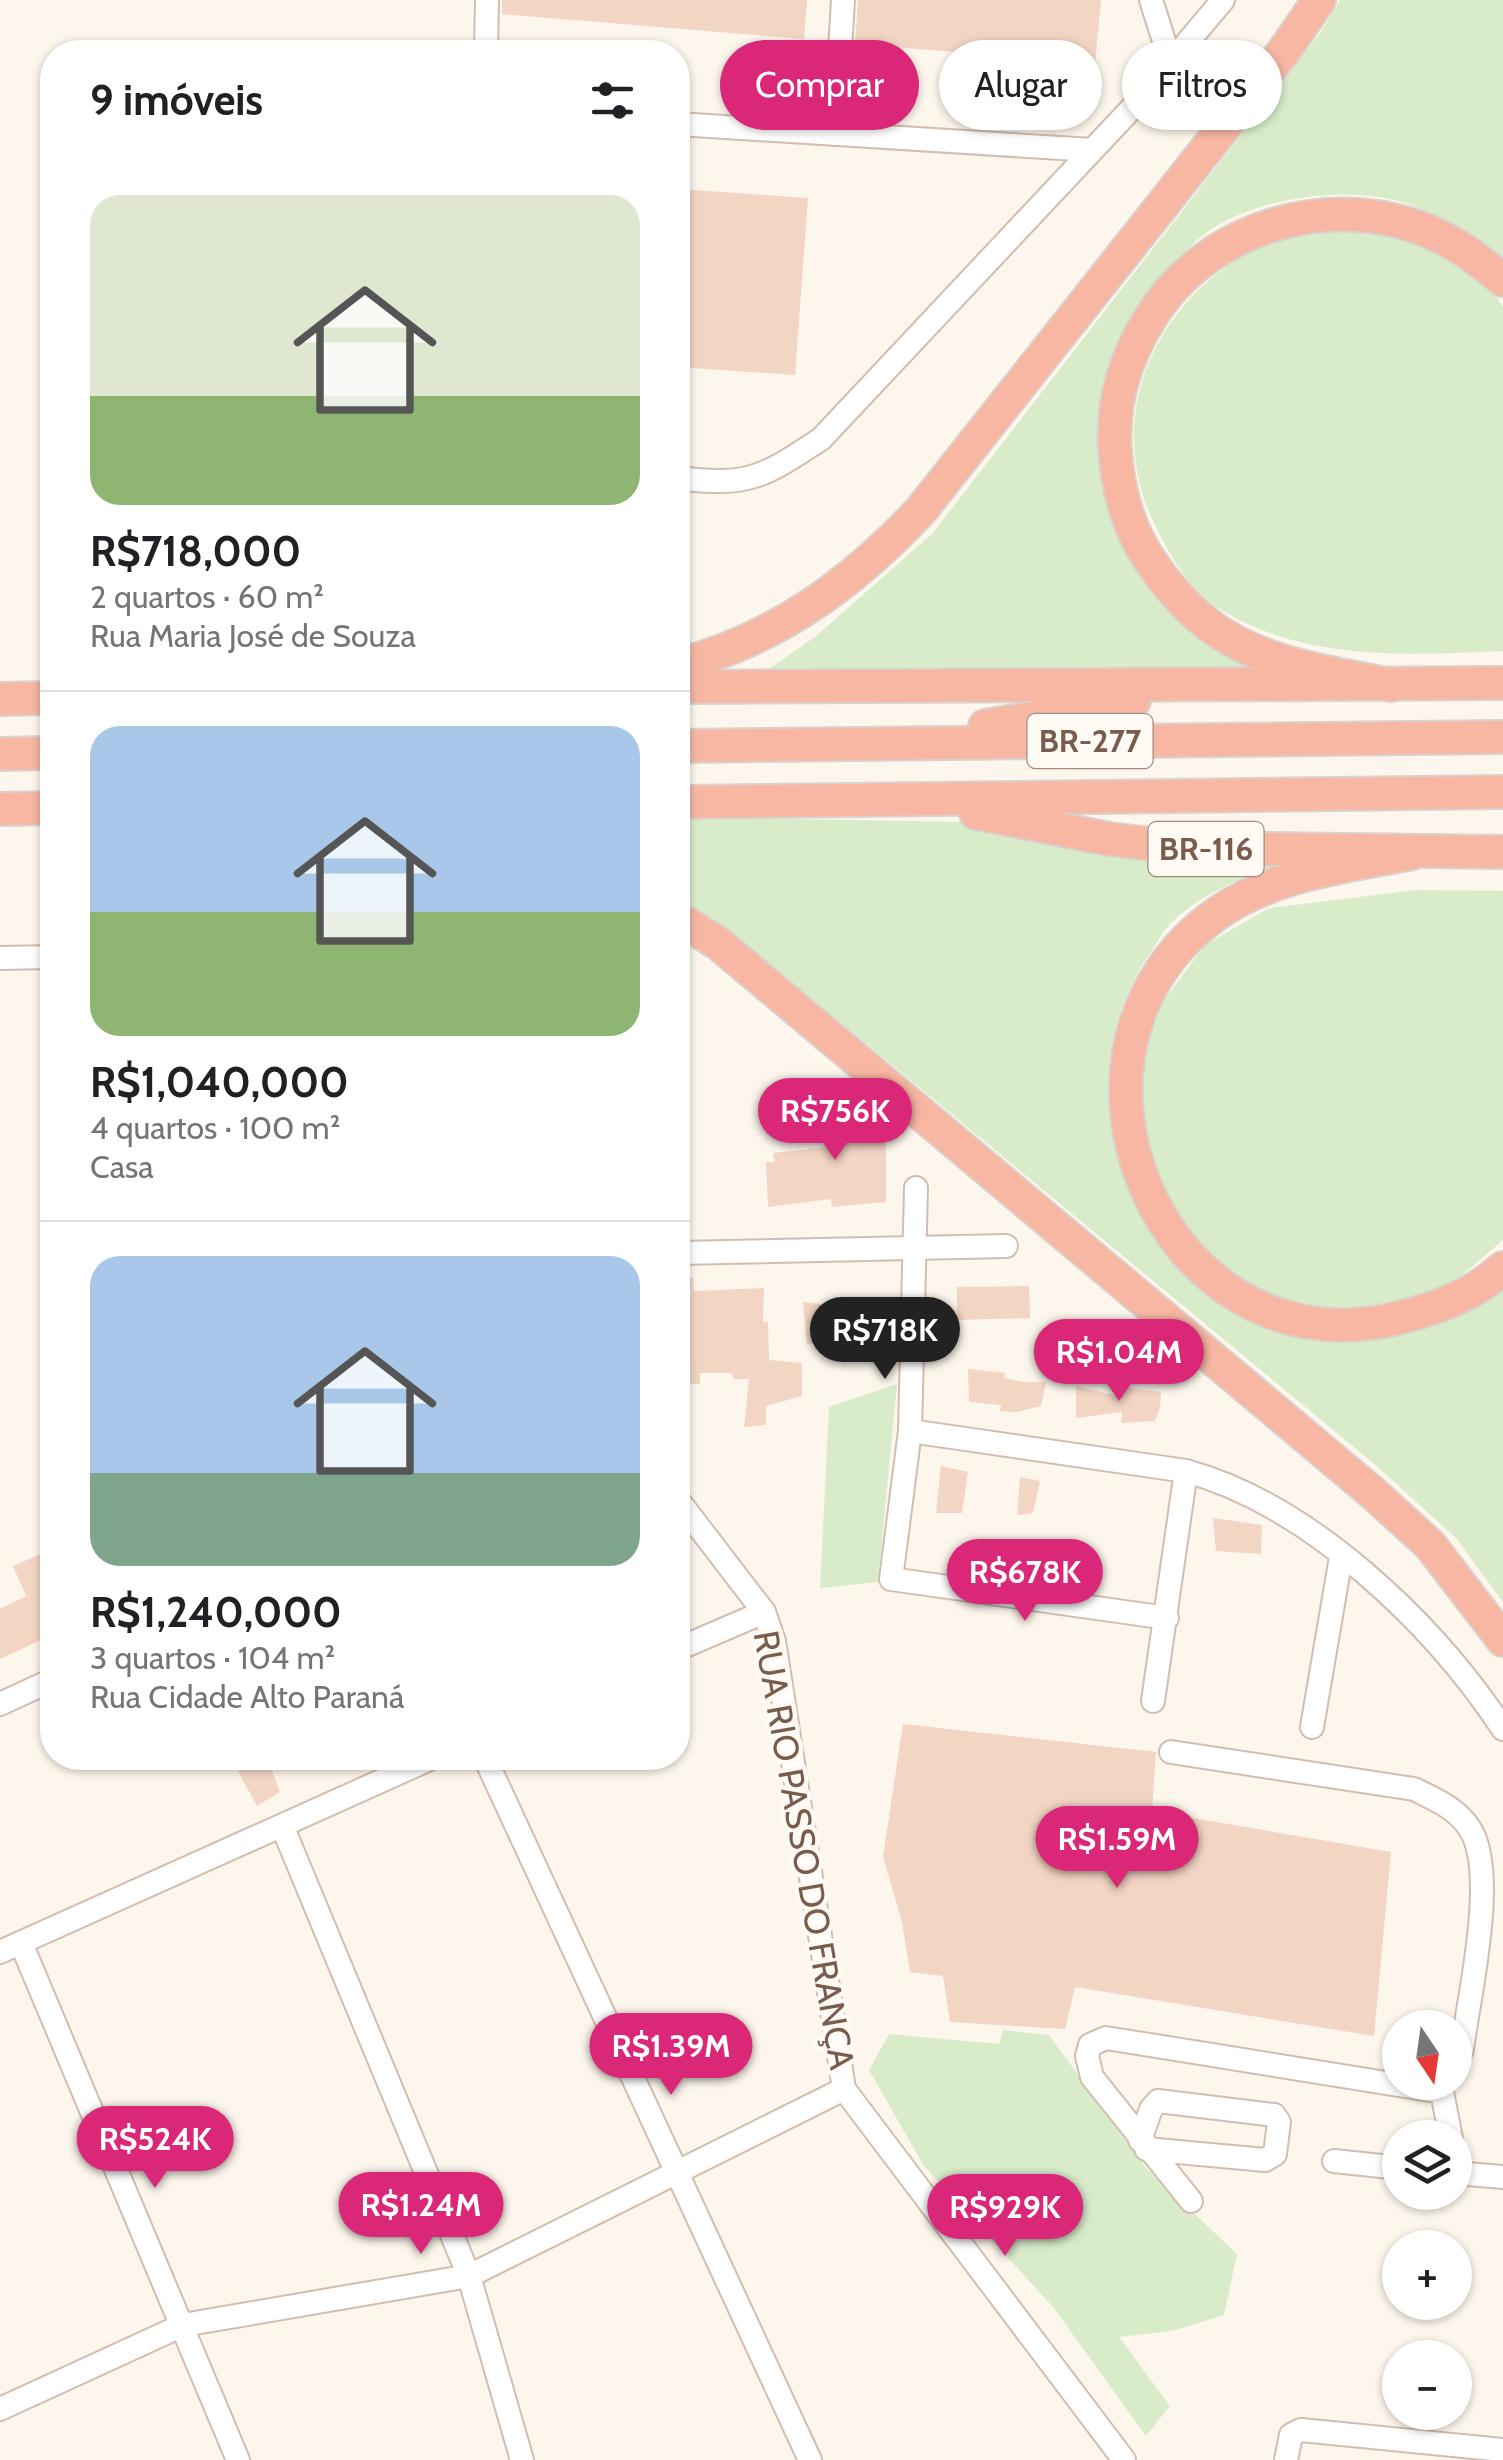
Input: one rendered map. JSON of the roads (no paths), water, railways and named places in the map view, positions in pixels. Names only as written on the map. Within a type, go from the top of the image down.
[{"type":"highway","points":[[690,662],[757,637],[800,614],[846,583],[886,548],[1284,51],[1319,0]]},
{"type":"highway","points":[[1391,685],[1270,658],[1231,640],[1198,616],[1166,584],[1140,546],[1125,513],[1114,430],[1119,387],[1136,341],[1160,302],[1188,272],[1212,252],[1247,233],[1286,221],[1358,215],[1402,222],[1440,236],[1474,256],[1503,280]]},
{"type":"highway","points":[[690,687],[1503,683]]},
{"type":"highway","points":[[866,744],[1228,686]]},
{"type":"highway","points":[[0,699],[40,698]]},
{"type":"highway","name":"BR-277","points":[[690,746],[1503,736]]},
{"type":"highway","points":[[0,754],[40,754]]},
{"type":"highway","name":"BR-277","points":[[892,799],[1503,792]]},
{"type":"highway","name":"BR-116","points":[[690,802],[892,799],[1145,845],[1503,852]]},
{"type":"highway","points":[[0,808],[40,808]]},
{"type":"highway","points":[[1412,853],[1274,886],[1219,912],[1188,937],[1165,964],[1146,996],[1133,1035],[1127,1091],[1136,1161],[1148,1198],[1184,1254],[1212,1280],[1250,1304],[1292,1320],[1329,1326],[1370,1324],[1422,1312],[1460,1297],[1503,1268]]},
{"type":"highway","points":[[690,926],[733,956],[1374,1494],[1430,1545],[1503,1640]]},
{"type":"street","points":[[486,40],[487,0]]},
{"type":"street","points":[[835,134],[844,0]]},
{"type":"street","points":[[1150,0],[1163,40]]},
{"type":"street","points":[[1190,40],[1223,0]]},
{"type":"street","points":[[690,480],[720,484],[762,477],[821,438],[1122,117]]},
{"type":"street","points":[[690,125],[1092,150]]},
{"type":"street","points":[[0,958],[40,957]]},
{"type":"street","points":[[916,1188],[910,1431],[891,1579],[1167,1618]]},
{"type":"street","points":[[690,1253],[1006,1246]]},
{"type":"street","points":[[910,1431],[1186,1471],[1225,1482],[1264,1501],[1341,1556],[1406,1610],[1446,1654],[1503,1729]]},
{"type":"street","points":[[1153,1701],[1186,1471]]},
{"type":"street","points":[[690,1516],[764,1612],[690,1644]]},
{"type":"street","points":[[1312,1728],[1341,1556]]},
{"type":"street","name":"RUA RIO PASSO DO FRANÇA","points":[[764,1612],[774,1641],[784,1698],[844,2089]]},
{"type":"street","points":[[0,1704],[40,1686]]},
{"type":"street","points":[[1171,1752],[1414,1789],[1449,1806],[1470,1828],[1480,1856],[1483,1890],[1467,2010]]},
{"type":"street","points":[[238,2460],[183,2324],[11,1948],[406,1770]]},
{"type":"street","points":[[491,1770],[810,2460]]},
{"type":"street","points":[[283,1828],[469,2276],[522,2460]]},
{"type":"street","points":[[1191,2201],[1092,2077],[1087,2056],[1090,2045],[1106,2038],[1382,2078]]},
{"type":"street","points":[[0,2409],[183,2324],[469,2276],[844,2089],[1124,2460]]},
{"type":"street","points":[[1158,2100],[1274,2115],[1279,2122],[1274,2154],[1265,2160],[1143,2144],[1150,2108],[1158,2100]]},
{"type":"street","points":[[1334,2161],[1382,2166]]},
{"type":"street","points":[[1472,2171],[1503,2177]]},
{"type":"street","points":[[1286,2460],[1290,2435],[1301,2430],[1503,2450]]}]
